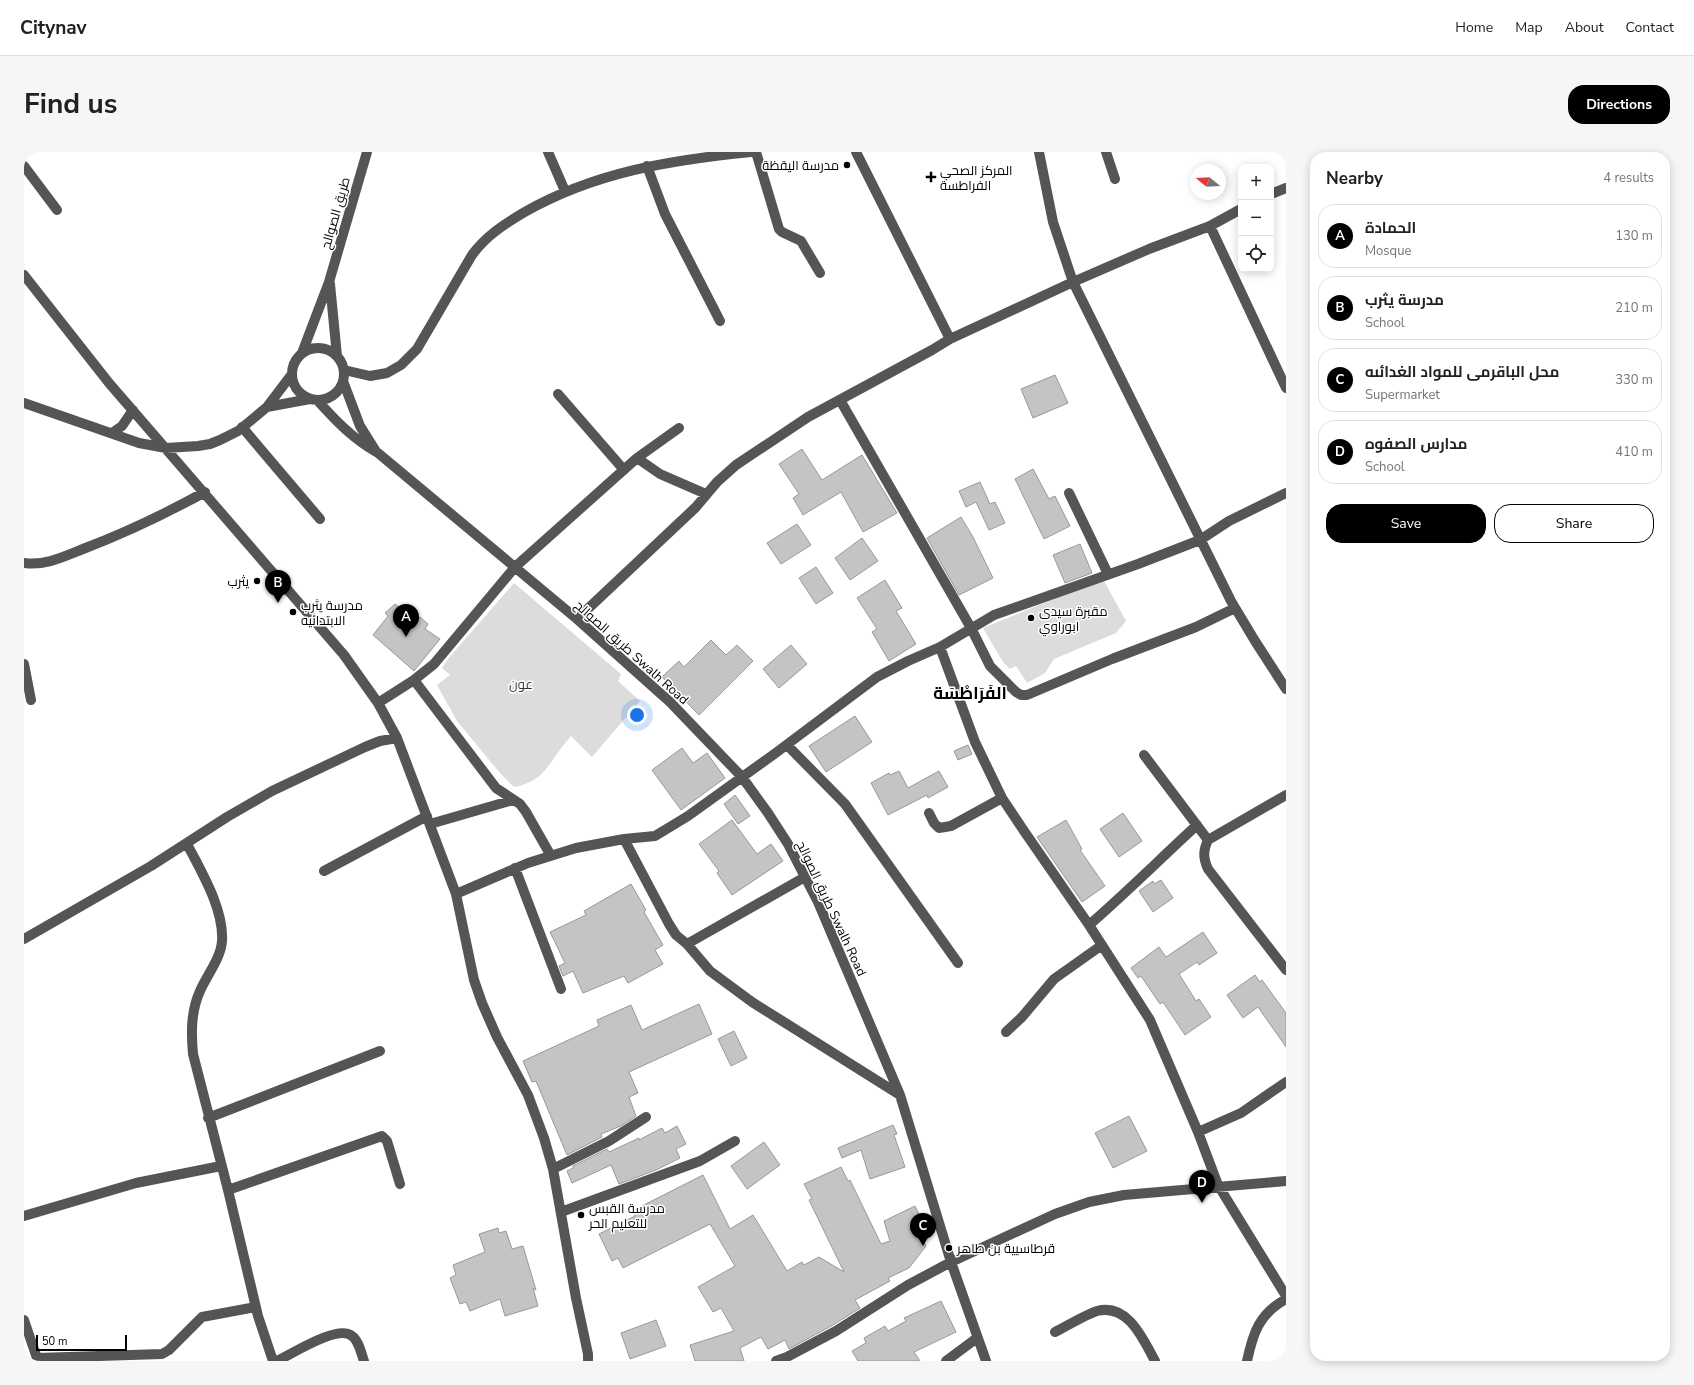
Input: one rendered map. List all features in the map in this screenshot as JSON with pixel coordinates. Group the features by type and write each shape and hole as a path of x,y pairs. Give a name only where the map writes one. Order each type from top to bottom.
{"street":[{"name":"طريق الصوالح","path":"302,354 329,282 367,152"},
{"path":"548,152 565,191"},
{"path":"344,370 370,376 387,373 401,365 417,349 480,243 497,228 565,191 647,166 751,152"},
{"path":"756,152 779,229 801,241 820,273"},
{"path":"856,152 950,339"},
{"path":"1039,152 1053,222 1073,282 1235,608 1286,689"},
{"path":"1106,152 1115,179"},
{"path":"24,166 57,210"},
{"path":"647,166 665,214 720,321"},
{"path":"1274,193 1286,188"},
{"path":"577,619 678,524 717,482 749,456 808,417 950,339 1073,282 1149,249 1210,226 1238,211"},
{"path":"1210,226 1286,388"},
{"path":"24,275 109,383 205,492 344,655 378,702 397,738 456,894 474,980 478,991 497,1036 528,1095 544,1138 553,1169 576,1298 588,1354 588,1361"},
{"path":"267,407 313,399 326,399 340,389 343,381 344,370 338,356 329,282"},
{"path":"24,403 139,443 166,448 210,444 242,427 267,407 292,374 294,366 302,354 309,350 324,349 338,356"},
{"path":"292,374 297,389 303,395 313,399 345,431 360,443 378,454"},
{"path":"343,381 360,426 378,454"},
{"path":"558,394 624,470"},
{"path":"840,400 971,628 990,666 1016,692 1027,695 1112,659 1196,627 1235,608"},
{"path":"112,433 122,426 133,410"},
{"path":"242,427 320,519"},
{"path":"378,702 414,680 434,664 515,567 637,458 679,428"},
{"name":"طريق الصوالح Swalh Road","path":"378,454 577,619 670,702 742,777 788,844 818,902 900,1096 950,1262 986,1361"},
{"path":"637,458 660,474 706,494"},
{"path":"24,563 46,563 101,542 153,520 205,492"},
{"path":"456,894 515,868 576,848 624,839 655,836 688,816 787,745 877,677 908,660 940,648 994,615 1200,540 1229,522 1286,492"},
{"path":"1069,493 1108,574"},
{"path":"940,648 975,742 1002,798 1089,925 1150,1020 1198,1132 1218,1185 1286,1296"},
{"path":"24,664 31,700"},
{"path":"414,680 496,788 520,804 551,856"},
{"path":"24,938 103,894 187,844 227,817 292,781 380,740 397,738"},
{"path":"787,745 845,804 958,963"},
{"path":"1144,755 1208,840"},
{"path":"1286,794 1208,840 1204,848 1204,858 1208,869 1286,970"},
{"path":"929,813 934,823 939,828 951,826 1002,798"},
{"path":"324,871 429,820 514,800"},
{"path":"1089,925 1123,896 1145,872 1197,826"},
{"path":"624,839 672,930 687,944 710,971 752,1002 900,1096"},
{"path":"187,844 218,909 222,926 222,942 217,957 200,992 193,1013 191,1032 193,1054 256,1307 273,1361"},
{"path":"515,868 561,989"},
{"path":"687,944 805,877"},
{"path":"1006,1032 1022,1017 1054,979 1102,945"},
{"path":"208,1118 380,1051"},
{"path":"1198,1132 1241,1113 1286,1082"},
{"path":"553,1169 609,1141 646,1117"},
{"path":"228,1190 382,1136 387,1141 400,1184"},
{"path":"560,1212 700,1161 735,1141"},
{"path":"24,1216 136,1184 221,1166"},
{"path":"776,1361 787,1357 836,1331 908,1285 950,1262 1055,1214 1089,1202 1124,1195 1218,1185 1248,1185 1286,1181"},
{"path":"1247,1361 1256,1329 1265,1314 1286,1299"},
{"path":"24,1320 37,1360 162,1354 169,1350 202,1317 256,1307"},
{"path":"1055,1332 1097,1311 1112,1311 1124,1316 1139,1330 1155,1361"},
{"path":"277,1361 329,1335 343,1332 352,1335 364,1361"},
{"path":"946,1361 978,1338"}],"green space":[{"path":"1103,579 1126,621 1116,633 1054,659 1045,673 1027,683 1016,666 1010,669 1003,662 983,628"},
{"name":"عون","path":"514,583 621,674 618,681 640,701 592,757 571,736 541,774 534,780 514,787 500,773 457,721 437,685 450,675 442,668 447,660"}],"building":[{"path":"1055,375 1068,403 1033,418 1021,389"},
{"path":"802,449 822,480 862,455 897,513 863,532 841,492 803,515 793,498 799,494 779,464"},
{"path":"1033,469 1049,499 1055,496 1070,526 1044,539 1015,479"},
{"path":"980,482 990,504 995,502 1005,523 989,530 976,502 966,507 959,491"},
{"path":"961,517 973,537 993,578 959,595 927,538"},
{"path":"797,524 811,545 781,564 767,543"},
{"path":"862,538 878,561 850,580 835,558"},
{"path":"1080,544 1092,573 1065,583 1053,555"},
{"path":"816,567 833,593 816,604 799,578"},
{"path":"885,580 902,608 896,611 916,644 889,661 872,632 877,629 857,598"},
{"path":"395,604 416,620 420,617 428,624 425,629 440,639 414,671 373,635 388,616 385,613"},
{"path":"711,640 726,655 737,645 753,661 699,715 662,677 679,661 684,667"},
{"path":"791,645 807,664 779,688 763,669"},
{"path":"855,716 872,742 826,772 809,746"},
{"path":"968,745 972,754 958,760 954,751"},
{"path":"682,748 693,763 707,753 725,778 681,810 652,770"},
{"path":"899,771 908,788 939,771 948,787 928,798 927,795 888,815 871,783 889,773 890,775"},
{"path":"735,795 750,816 738,824 724,804"},
{"path":"1123,813 1142,841 1119,857 1100,829"},
{"path":"732,820 757,854 771,844 783,861 732,895 717,873 719,871 699,844"},
{"path":"1066,820 1082,849 1080,850 1105,886 1082,902 1037,837"},
{"path":"1161,880 1173,898 1153,912 1139,891 1153,881 1154,884"},
{"path":"631,884 646,910 644,912 663,945 655,950 663,964 628,983 624,976 583,993 573,971 563,976 559,966 565,963 550,932 586,915 584,911"},
{"path":"1203,932 1217,953 1199,965 1197,962 1179,974 1196,1001 1199,999 1211,1017 1185,1035 1163,1002 1160,1004 1141,976 1138,978 1131,968 1159,947 1166,957"},
{"path":"1255,975 1260,982 1262,980 1286,1013 1286,1047 1258,1007 1243,1018 1227,995"},
{"path":"699,1004 712,1034 629,1072 638,1093 629,1097 636,1116 621,1126 601,1134 602,1137 567,1155 536,1081 532,1082 523,1061 599,1026 597,1020 631,1005 642,1030"},
{"path":"734,1031 747,1058 731,1066 718,1039"},
{"path":"1129,1116 1147,1151 1113,1168 1095,1133"},
{"path":"893,1125 897,1134 894,1135 905,1167 870,1179 861,1150 842,1158 838,1148"},
{"path":"677,1126 686,1144 676,1149 680,1158 656,1170 619,1184 611,1165 572,1183 567,1171 573,1168 573,1166 607,1149 609,1152 639,1138 639,1140 662,1128 665,1133"},
{"path":"764,1142 780,1165 747,1189 731,1166"},
{"path":"841,1167 848,1181 850,1180 881,1244 890,1241 884,1221 915,1206 924,1225 917,1229 926,1246 909,1268 888,1278 890,1281 855,1300 860,1308 833,1325 789,1349 785,1340 768,1349 761,1337 740,1348 744,1361 695,1361 690,1345 734,1331 721,1308 713,1312 698,1287 735,1266 710,1224 623,1268 618,1258 612,1261 599,1234 635,1216 632,1211 703,1175 730,1229 753,1215 787,1271 802,1262 804,1265 819,1257 844,1272 809,1200 812,1199 804,1184"},
{"path":"498,1228 499,1233 506,1231 512,1249 523,1246 536,1290 533,1288 538,1306 505,1316 500,1299 470,1311 466,1302 460,1304 450,1278 456,1275 453,1265 485,1252 479,1234"},
{"path":"941,1301 956,1332 914,1352 920,1361 858,1361 852,1351 866,1343 864,1338 885,1326 888,1331 906,1321 904,1318"},
{"path":"656,1320 666,1346 630,1359 621,1333"}],"place":[{"name":"مدرسة اليقظة","path":"847,165"},
{"name":"المركز الصحي الفراطسة","path":"931,177"},
{"name":"يثرب","path":"257,581"},
{"name":"مدرسة يثرب","path":"278,603"},
{"name":"مدرسة يثرب الابتدائيه","path":"293,612"},
{"name":"مقبرة سيدى ابوراوي","path":"1031,618"},
{"name":"الحمادة","path":"406,637"},
{"name":"مدارس الصفوه","path":"1202,1203"},
{"name":"مدرسة القبس للتعليم الحر","path":"581,1215"},
{"name":"محل الباقرمى للمواد الغدائىه","path":"923,1246"},
{"name":"قرطاسيية بن طاهر","path":"949,1248"}],"district":[{"name":"الفَرَاطْسَة","path":"970,693"}]}
